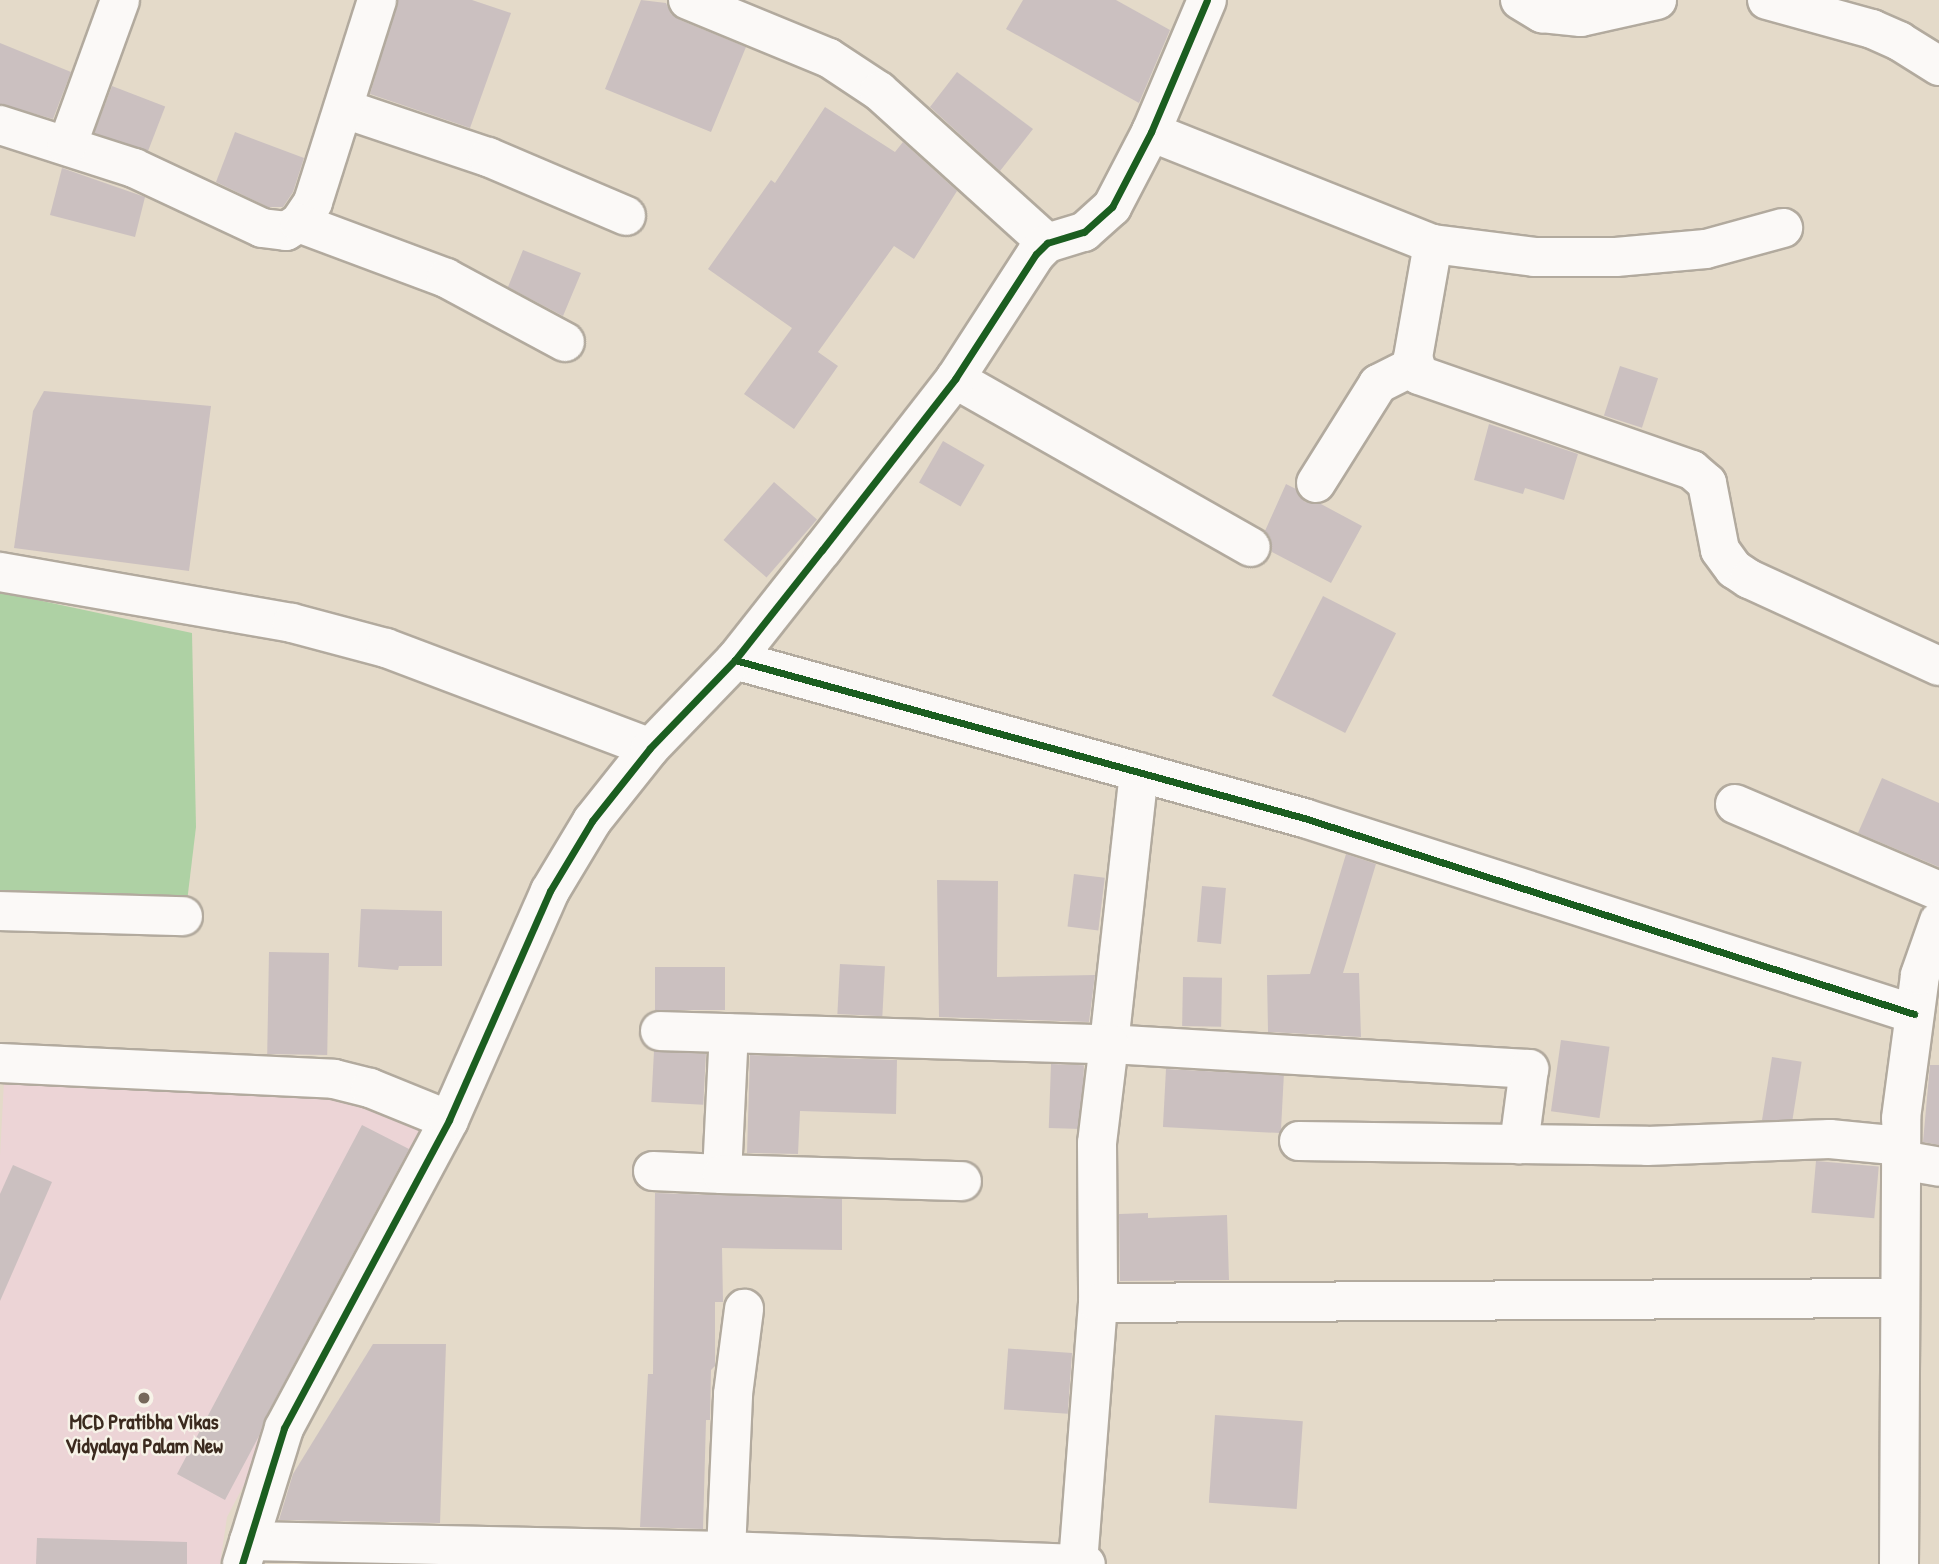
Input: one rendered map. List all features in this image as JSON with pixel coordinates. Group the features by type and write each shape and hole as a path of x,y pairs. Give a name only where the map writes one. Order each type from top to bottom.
{"street":[{"path":"67,145 120,0"},
{"path":"0,125 134,169 262,228 286,231 299,223 313,202 345,109 377,0"},
{"path":"688,0 829,58 879,91 1047,243"},
{"path":"1086,1564 776,1558 726,1551 246,1553 285,1428 449,1120 550,891 592,821 650,748 735,660 955,379 1025,270 1047,243 1084,232 1112,207 1151,132 1207,0"},
{"path":"1520,0 1542,13 1581,16 1657,0"},
{"path":"1767,0 1872,29 1899,41 1939,66"},
{"path":"345,109 488,157 626,216"},
{"path":"1151,132 1433,244 1534,257 1616,257 1706,249 1783,228"},
{"path":"299,223 446,278 565,342"},
{"path":"1414,366 1433,244"},
{"path":"1315,483 1378,384 1414,366"},
{"path":"1414,366 1429,380 1692,470 1707,483 1720,550 1734,569 1749,579 1939,666"},
{"path":"955,379 1251,547"},
{"path":"0,572 292,623 386,648 650,748"},
{"path":"735,660 1330,826 1914,1014"},
{"path":"1078,1564 1098,1303 1097,1143 1139,772"},
{"path":"1735,804 1939,891"},
{"path":"0,911 183,916"},
{"path":"1899,1564 1901,1118 1924,958 1939,921"},
{"path":"660,1031 1109,1044 1529,1069 1519,1144"},
{"path":"722,1174 729,1033"},
{"path":"0,1063 334,1079 370,1087 449,1120"},
{"path":"1299,1141 1647,1146 1830,1139 1901,1153 1939,1167"},
{"path":"653,1171 962,1181"},
{"path":"1098,1303 1900,1298"},
{"path":"726,1551 733,1394 744,1310"}],"shaded area":[{"name":"MCD Pratibha Vikas Vidyalaya Palam New","path":"4,1081 346,1097 433,1126 227,1517 220,1564 0,1564 0,1156"}],"green space":[{"path":"0,592 192,633 196,827 186,910 0,926"}],"building":[{"path":"398,0 472,0 511,13 470,128 370,94"},
{"path":"641,0 666,3 671,14 680,20 746,47 711,132 605,89"},
{"path":"1023,0 1116,0 1170,30 1139,103 1006,29"},
{"path":"0,43 71,72 53,119 0,104"},
{"path":"957,72 1033,129 1000,171 930,107"},
{"path":"112,86 165,106 147,153 94,133"},
{"path":"825,107 895,152 903,142 957,191 914,259 894,246 818,352 838,366 794,429 744,394 792,328 708,269 771,180 775,183"},
{"path":"235,132 304,158 293,192 283,207 268,207 216,182"},
{"path":"62,168 145,197 135,237 50,215"},
{"path":"523,250 581,273 563,316 508,287"},
{"path":"1620,366 1658,378 1642,428 1604,415"},
{"path":"44,391 211,406 189,571 14,548 33,411"},
{"path":"1489,424 1578,454 1564,500 1525,488 1523,494 1474,480"},
{"path":"943,441 985,465 961,507 919,483"},
{"path":"774,482 817,519 767,578 723,540"},
{"path":"1286,484 1296,489 1305,502 1321,504 1362,526 1331,583 1272,552 1270,537 1265,531"},
{"path":"1323,596 1396,633 1345,733 1272,696"},
{"path":"1882,778 1939,803 1939,867 1858,833"},
{"path":"1346,854 1376,864 1343,973 1359,973 1361,1037 1268,1032 1267,975 1310,974"},
{"path":"1074,874 1105,878 1098,930 1068,927"},
{"path":"937,880 998,881 997,977 1095,975 1089,1022 939,1017"},
{"path":"1202,886 1226,888 1221,944 1197,942"},
{"path":"361,909 442,911 442,966 399,966 398,970 358,967"},
{"path":"269,952 329,953 327,1055 267,1054"},
{"path":"840,964 885,966 882,1016 837,1014"},
{"path":"655,967 725,967 725,1010 655,1010"},
{"path":"1183,977 1222,978 1221,1027 1182,1026"},
{"path":"1561,1040 1610,1047 1600,1118 1551,1111"},
{"path":"654,1051 706,1054 703,1105 651,1102"},
{"path":"750,1055 897,1060 896,1114 800,1111 798,1154 747,1153"},
{"path":"1772,1057 1802,1062 1792,1125 1762,1120"},
{"path":"1051,1064 1084,1065 1082,1129 1049,1128"},
{"path":"1930,1065 1939,1065 1939,1145 1923,1142"},
{"path":"1166,1069 1284,1075 1281,1133 1163,1127"},
{"path":"362,1125 409,1149 265,1418 259,1436 225,1500 177,1474"},
{"path":"1816,1161 1879,1166 1874,1218 1811,1213"},
{"path":"13,1165 52,1182 0,1301 0,1194"},
{"path":"655,1193 842,1199 842,1250 722,1248 723,1302 715,1302 715,1366 711,1370 710,1420 706,1420 703,1529 640,1527 648,1374 653,1374"},
{"path":"1148,1213 1148,1218 1227,1215 1229,1280 1120,1281 1119,1214"},
{"path":"373,1344 446,1344 440,1523 279,1520 293,1474"},
{"path":"1008,1349 1072,1353 1068,1414 1004,1409"},
{"path":"1215,1415 1303,1421 1297,1509 1209,1503"},
{"path":"37,1538 187,1542 187,1564 36,1564"}],"cycle path":[{"path":"242,1564 284,1428 449,1120 550,891 592,821 650,748 735,660 822,550 955,379 1036,254 1047,243 1084,232 1112,207 1151,132 1207,0"},
{"path":"735,660 1304,818 1914,1014"}],"place":[{"name":"MCD Pratibha Vikas Vidyalaya Palam New","path":"144,1398"}]}
